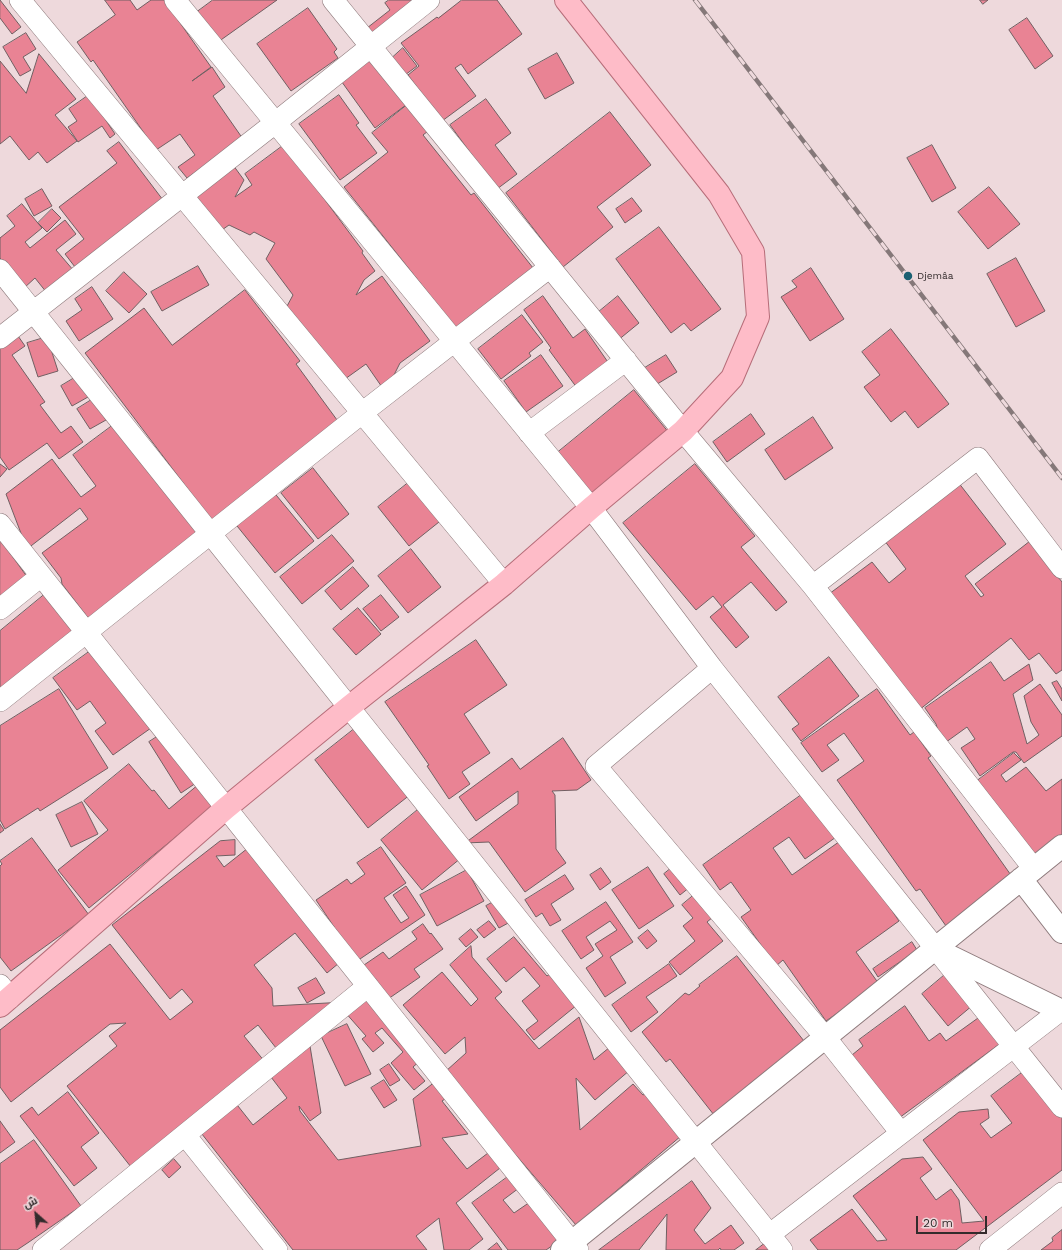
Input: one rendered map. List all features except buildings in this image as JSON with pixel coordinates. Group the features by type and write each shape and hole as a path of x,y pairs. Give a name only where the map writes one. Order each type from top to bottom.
{"main road":[{"path":"3,996 226,808 349,707 504,584 591,508 683,431 732,378 758,317 753,252 720,194 566,0"}],"street":[{"path":"20,0 504,584"},
{"path":"175,0 591,508 712,668 1062,1107"},
{"path":"333,0 683,431 812,586 1028,874 1062,932"},
{"path":"0,338 275,123 429,0"},
{"path":"0,701 362,413 550,267"},
{"path":"0,270 776,1242 901,1133 1062,1011 936,949"},
{"path":"529,433 626,360"},
{"path":"812,586 978,458 1062,568"},
{"path":"0,524 368,986 571,1247 696,1142 1062,846"},
{"path":"0,609 41,576"},
{"path":"712,668 596,766 825,1038 901,1133"},
{"path":"43,1250 368,986"},
{"path":"185,1135 277,1250"},
{"path":"990,1250 1062,1193"}],"railway":[{"path":"695,0 1062,478"}],"place":[{"name":"Djemâa","path":"908,276"}]}
